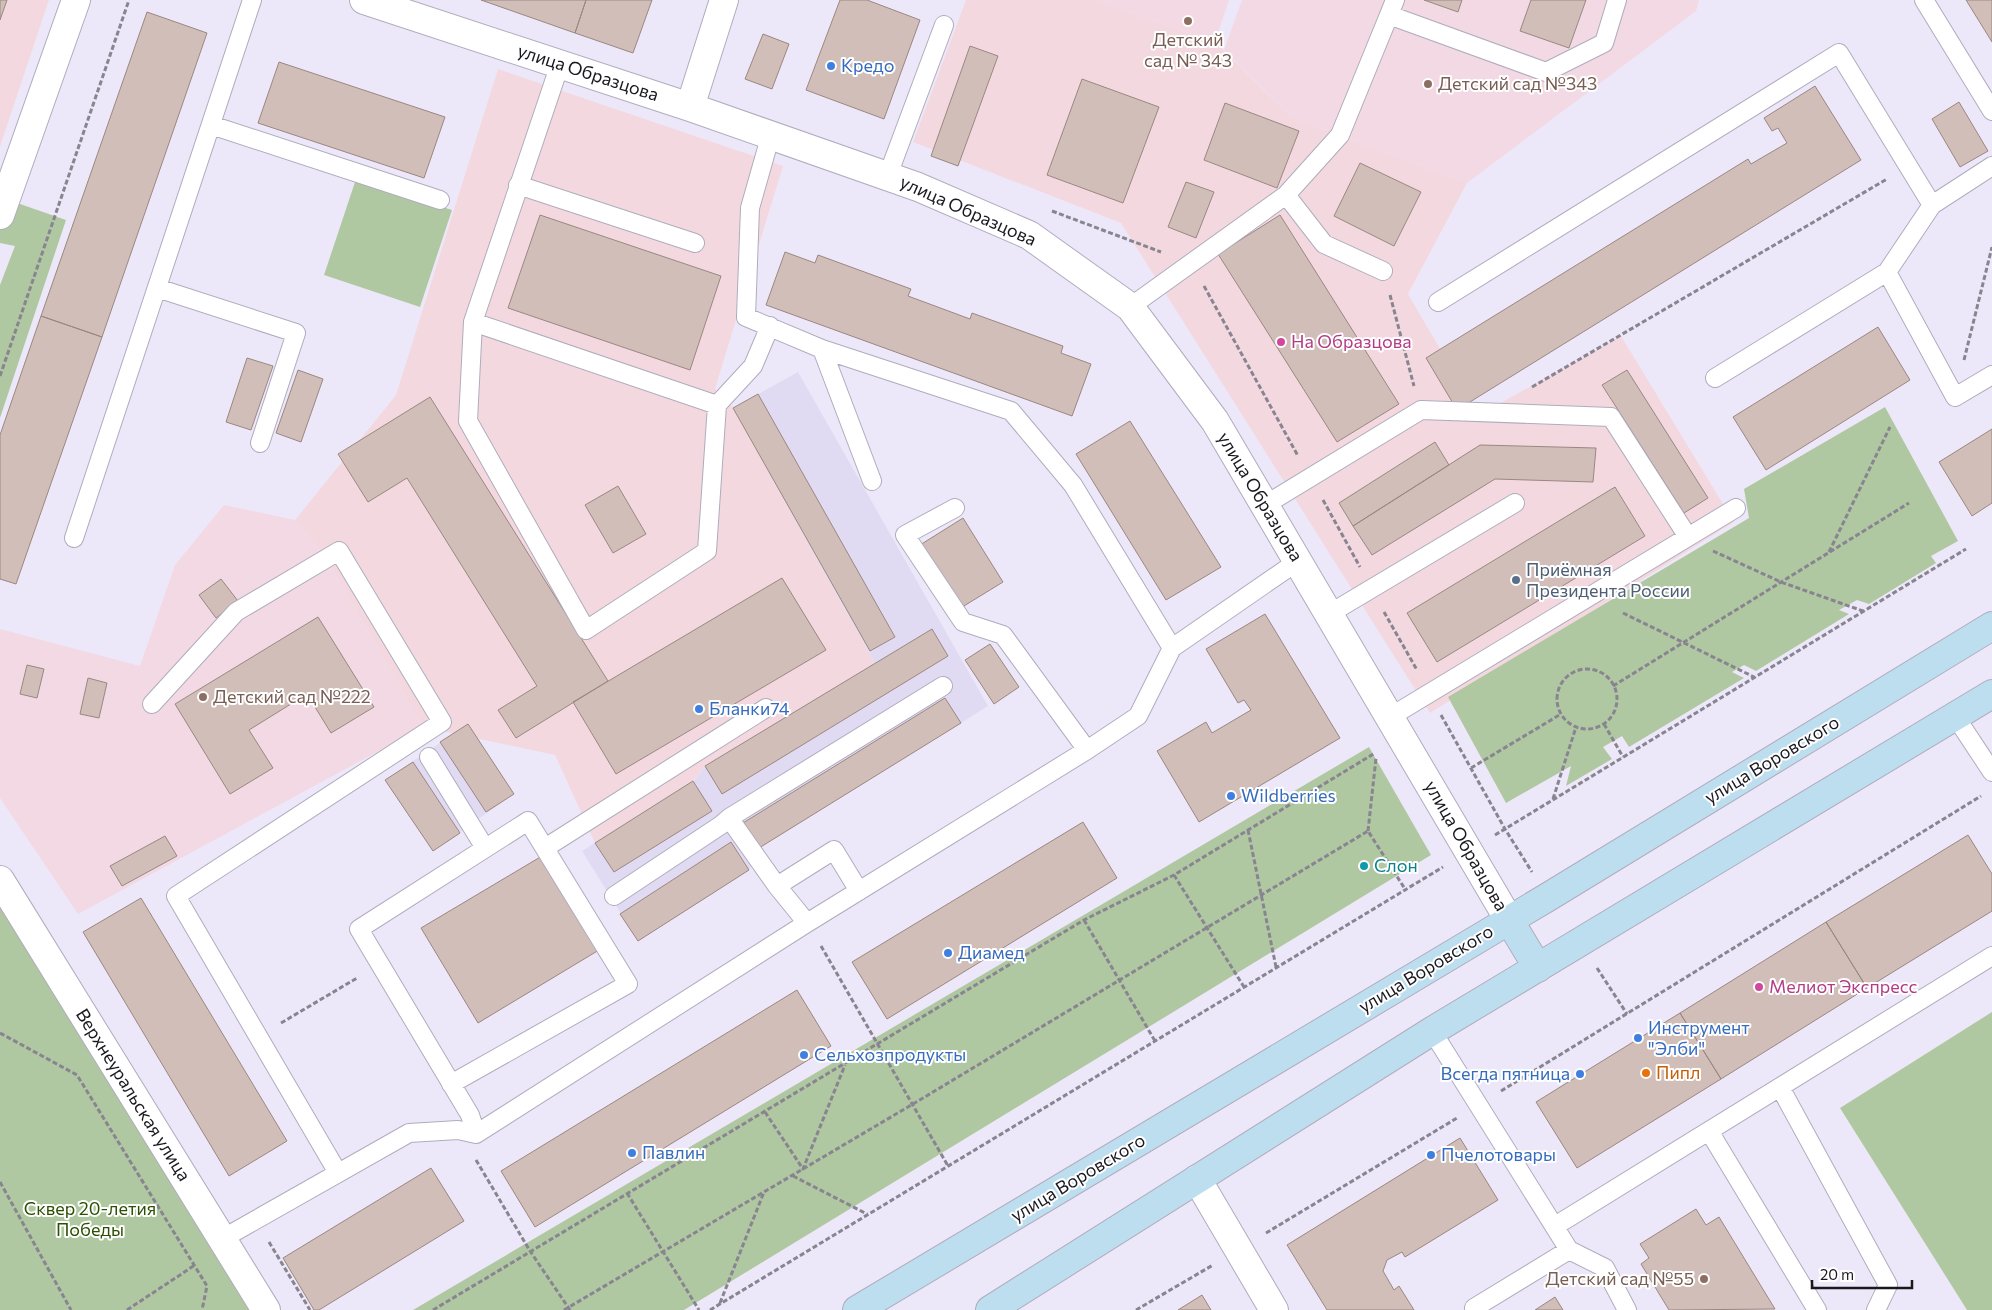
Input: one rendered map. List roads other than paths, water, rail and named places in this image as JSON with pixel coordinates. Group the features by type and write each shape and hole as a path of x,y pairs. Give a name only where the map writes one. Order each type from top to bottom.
{"main road":[{"name":"улица Воровского","path":"857,1310 1509,920 1992,626"},
{"path":"990,1310 1432,1031 1992,694"},
{"path":"1509,920 1538,968"}],"street":[{"path":"0,215 8,166 76,0"},
{"name":"улица Образцова","path":"364,0 771,134 888,175 1029,235 1130,307 1215,421 1509,920"},
{"path":"690,107 724,0"},
{"name":"Верхнеуральская улица","path":"0,880 266,1310"},
{"path":"1197,1179 1274,1310"}],"lane":[{"path":"74,538 252,0"},
{"path":"1130,307 1286,195 1340,135 1392,8 1546,72 1604,43 1617,0"},
{"path":"1924,0 1992,111"},
{"path":"888,175 944,25"},
{"path":"1438,302 1839,53 1932,205"},
{"path":"560,64 473,322 468,421 586,630 707,551 717,405 753,366 770,326"},
{"path":"211,124 440,200"},
{"path":"771,134 750,208 746,318 770,326 822,349 1011,411 1073,485 1172,648"},
{"path":"1715,378 1887,272 1932,205 1992,166"},
{"path":"518,185 696,243"},
{"path":"1286,195 1324,244 1383,271"},
{"path":"1887,272 1955,396 1992,375"},
{"path":"157,288 296,333 260,443"},
{"path":"473,322 717,405"},
{"path":"822,349 872,481"},
{"path":"1265,505 1421,410 1610,417 1688,537"},
{"path":"1329,614 1515,502"},
{"path":"955,508 905,536 963,622 1003,635 1087,750"},
{"path":"1390,717 1736,508"},
{"path":"152,704 236,612 339,551 442,722 176,896 338,1173"},
{"path":"222,1239 409,1133 458,1130 476,1134 807,923 1087,750 1138,716 1172,648 1298,562"},
{"path":"614,896 721,826 729,818 943,686"},
{"path":"545,848 766,708"},
{"path":"1956,716 1992,772"},
{"path":"429,757 485,848"},
{"path":"729,818 777,886 807,923"},
{"path":"451,1084 628,984 528,821 359,928 451,1084 470,1115 476,1134"},
{"path":"777,886 834,850 859,891"},
{"path":"1555,1226 1992,956"},
{"path":"1432,1031 1569,1250 1605,1268 1628,1310"},
{"path":"1780,1087 1888,1285 1876,1310"},
{"path":"1708,1131 1817,1310"},
{"path":"1476,1310 1474,1308 1569,1250"}],"place":[{"name":"Детский сад № 343","path":"1188,21"},
{"name":"Кредо","path":"831,66"},
{"name":"Детский сад №343","path":"1428,84"},
{"name":"На Образцова","path":"1281,342"},
{"name":"Приёмная Президента России","path":"1516,580"},
{"name":"Детский сад №222","path":"203,697"},
{"name":"Бланки74","path":"699,709"},
{"name":"Wildberries","path":"1231,796"},
{"name":"Слон","path":"1364,866"},
{"name":"Диамед","path":"948,953"},
{"name":"Мелиот Экспресс","path":"1759,987"},
{"name":"Инструмент \"Элби\"","path":"1638,1038"},
{"name":"Сельхозпродукты","path":"804,1055"},
{"name":"Пипл","path":"1646,1073"},
{"name":"Всегда пятница","path":"1580,1074"},
{"name":"Павлин","path":"632,1153"},
{"name":"Пчелотовары","path":"1431,1155"},
{"name":"Детский сад №55","path":"1704,1279"}],"park label":[{"name":"Сквер 20-летия Победы","path":"90,1219"}]}
